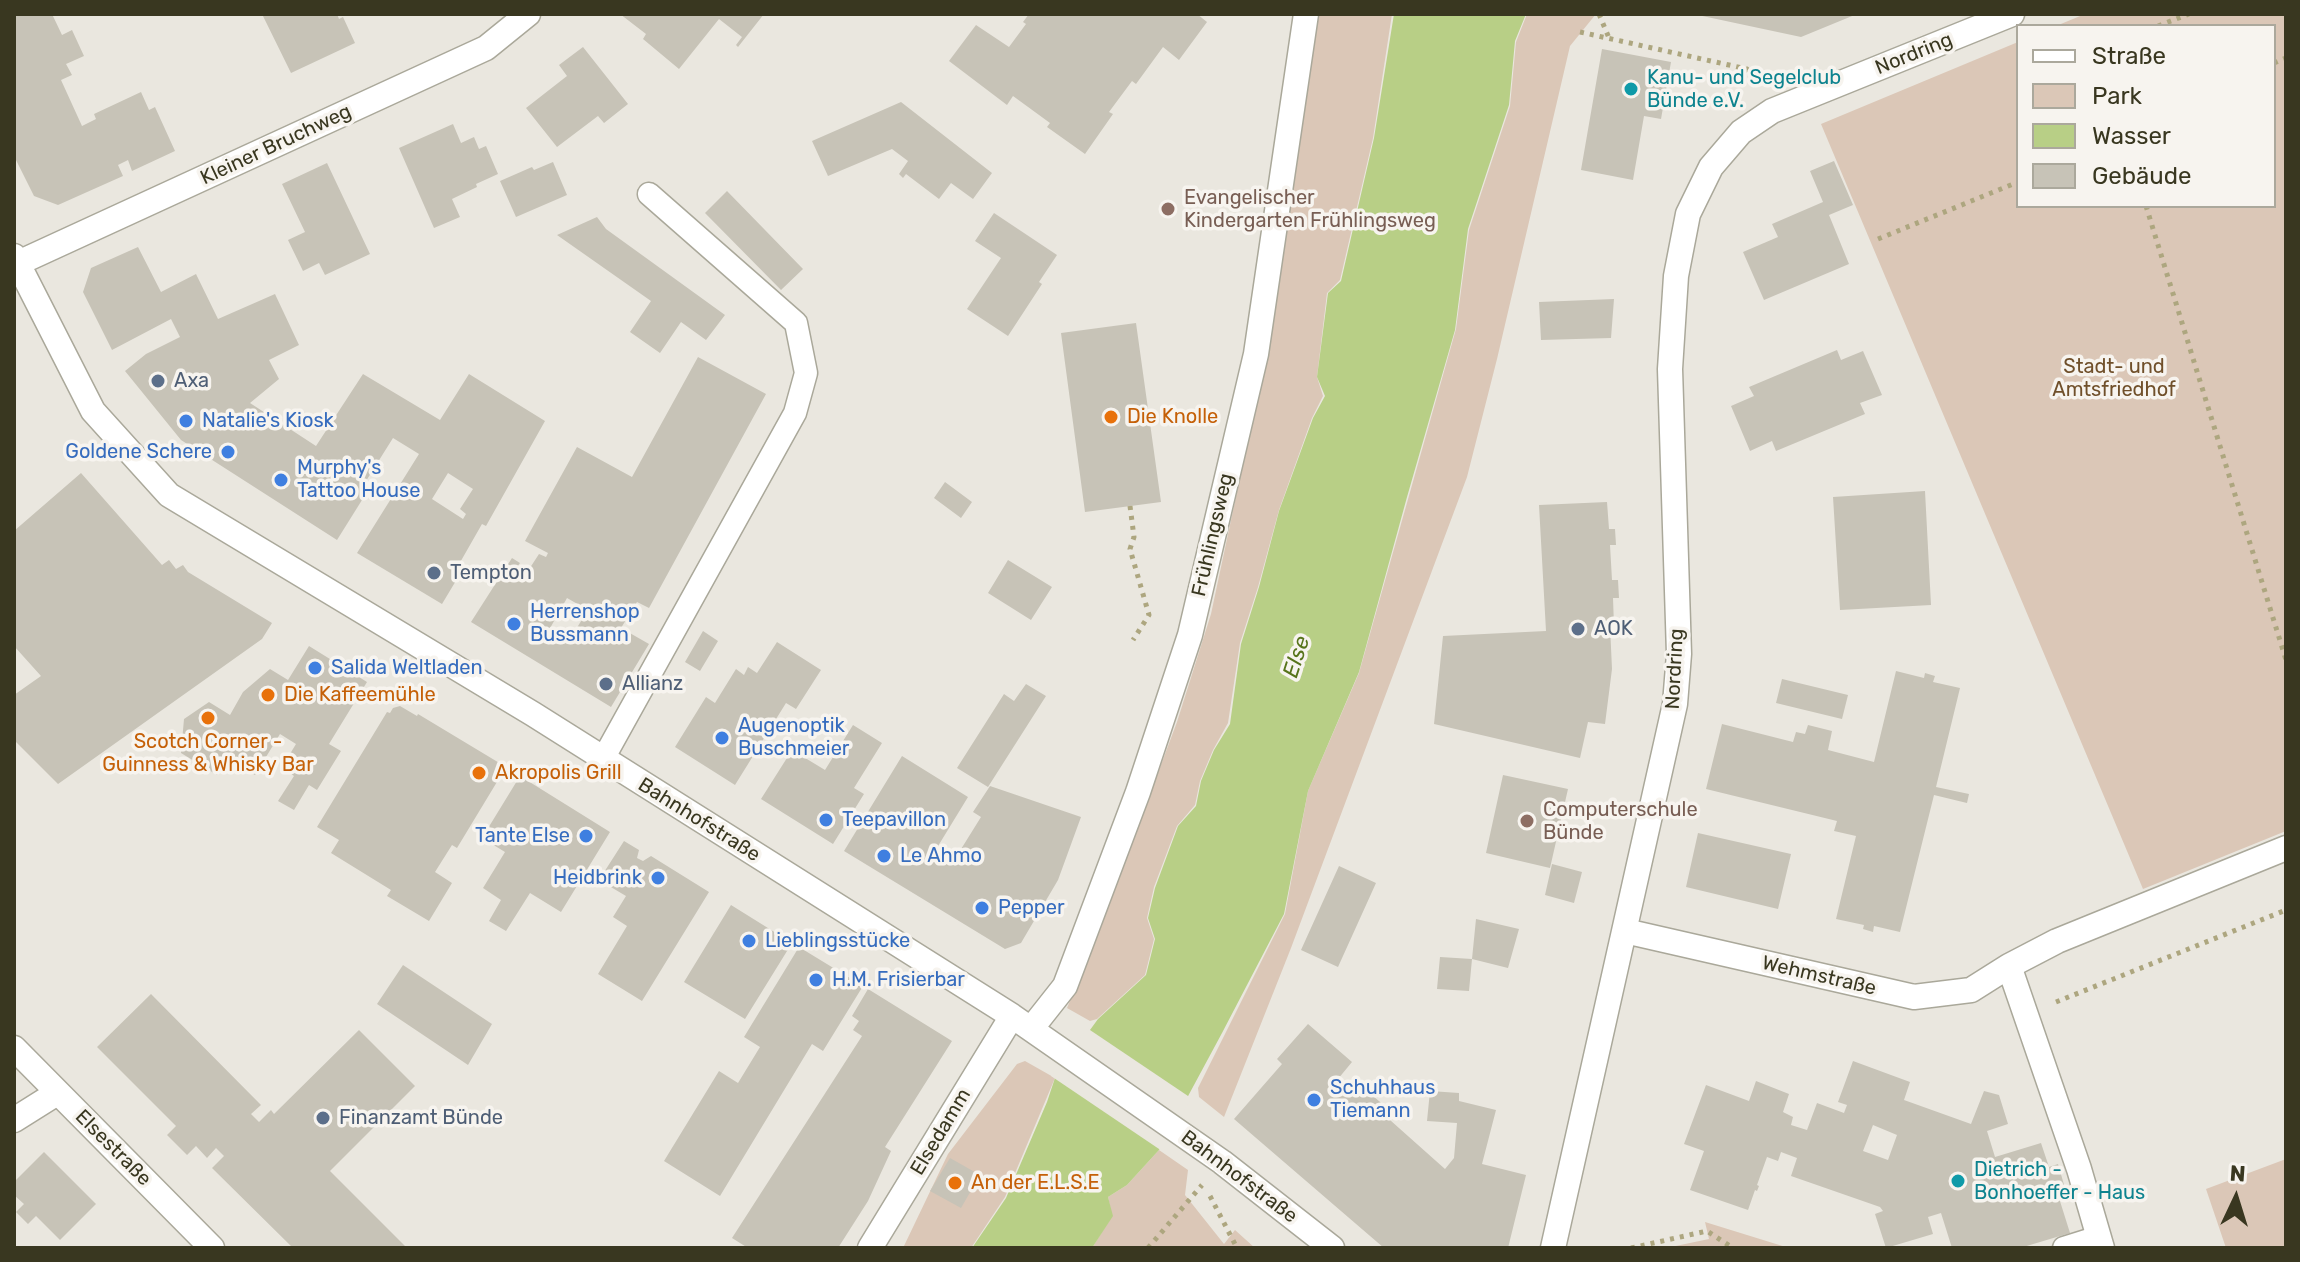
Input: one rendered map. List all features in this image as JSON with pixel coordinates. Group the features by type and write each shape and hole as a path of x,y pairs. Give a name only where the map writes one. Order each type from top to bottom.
{"street":[{"name":"Kleiner Bruchweg","path":"15,261 486,48 528,14"},
{"name":"Frühlingsweg","path":"1021,1023 1065,986 1138,792 1190,635 1256,354 1306,14"},
{"name":"Nordring","path":"1553,1248 1667,743 1676,691 1679,654 1670,369 1676,276 1688,214 1711,167 1741,132 1772,111 2012,14"},
{"name":"Bahnhofstraße","path":"15,261 93,411 169,495 533,714 1021,1023 1222,1162 1332,1248"},
{"name":"Wehmstraße","path":"1625,931 1914,997 1971,990 2057,941 2286,848"},
{"path":"2009,966 2079,1169 2101,1243"},
{"name":"Elsedamm","path":"870,1248 1021,1023"},
{"name":"Elsestraße","path":"14,1048 212,1248"},
{"path":"14,1120 57,1093"}],"lane":[{"path":"603,759 795,413 806,373 796,323 649,194"},
{"path":"2064,1248 2101,1243"}],"path":[{"path":"1599,14 1609,38"},
{"path":"2163,24 2189,14"},
{"path":"1580,32 1747,69 1772,111"},
{"path":"1878,239 2016,183"},
{"path":"2147,208 2286,660"},
{"path":"1130,506 1134,537 1130,549 1149,615 1133,640"},
{"path":"2025,1014 2286,910"},
{"path":"1204,1183 1237,1248"},
{"path":"1148,1248 1198,1190"},
{"path":"1631,1248 1707,1231 1733,1248"}],"green space":[{"path":"1319,14 1392,14 1373,138 1340,280 1327,293 1317,377 1323,396 1279,510 1240,643 1228,723 1200,781 1195,805 1177,826 1154,887 1147,918 1154,939 1145,975 1097,1019 1090,1021 1067,1008 1177,722 1211,614 1269,342"},
{"path":"1527,14 1596,14 1570,46 1467,477 1291,948 1224,1117 1199,1097 1198,1088 1285,914 1308,791 1359,673 1456,329 1469,230 1510,106 1516,42"},
{"name":"Stadt- und Amtsfriedhof","path":"2085,14 2286,14 2286,831 2143,889 1821,124 2016,43 2016,208 2276,208 2276,24 2061,24"},
{"path":"1025,1061 1055,1078 1005,1197 971,1248 903,1248 948,1154 1017,1064"},
{"path":"1159,1150 1188,1170 1185,1195 1224,1244 1235,1230 1255,1248 1092,1248 1112,1216 1108,1197 1127,1185"},
{"path":"2286,1159 2286,1248 2226,1248 2206,1189"},
{"path":"1705,1222 1789,1248 1666,1248 1709,1239"}],"water":[{"name":"Else","path":"1394,14 1526,14 1515,41 1509,105 1468,229 1455,330 1359,672 1308,791 1284,914 1159,1150 1127,1185 1108,1197 1113,1216 1092,1248 972,1248 1006,1198 1055,1078 1098,1019 1146,975 1155,939 1148,918 1155,888 1178,826 1196,806 1201,781 1214,750 1230,724 1241,644 1279,511 1313,418 1325,396 1317,377 1328,293 1341,281 1374,138"}],"pier":[{"path":"1087,1028 1191,1098 1162,1151 1051,1076"}],"building":[{"path":"14,14 52,14 62,35 72,30 84,56 66,64 72,75 61,80 82,126 96,119 94,114 141,92 149,110 155,107 175,151 132,171 128,160 118,165 123,176 58,205 34,196 14,156"},
{"path":"262,14 337,14 339,19 343,17 355,43 291,73"},
{"path":"620,14 764,14 738,47 736,45 742,37 719,19 679,69 643,39 646,34"},
{"path":"1029,14 1197,14 1207,22 1179,60 1163,47 1136,84 1132,81 1109,112 1113,114 1085,154 1047,127 1050,123 1013,96 1007,105 949,61 976,25 1009,47 1026,24 1023,22"},
{"path":"1693,14 1857,14 1801,37"},
{"path":"583,47 628,104 604,123 598,116 557,147 526,108 567,76 559,65"},
{"name":"Kanu- und Segelclub Bünde e.V.","path":"1602,49 1671,62 1661,119 1644,116 1633,180 1581,170"},
{"path":"901,102 992,173 973,199 951,183 939,199 906,174 903,178 899,174 908,161 892,149 828,176 812,141"},
{"path":"453,124 461,143 474,137 479,149 486,146 498,174 452,199 460,217 434,228 399,148"},
{"path":"1834,161 1853,205 1829,215 1849,264 1764,300 1743,252 1778,237 1772,224 1823,202 1810,171"},
{"path":"553,162 567,195 516,217 500,181"},
{"path":"327,163 370,254 325,275 319,263 303,271 288,240 305,232 282,184"},
{"path":"727,191 803,269 781,290 705,213"},
{"path":"994,213 1057,255 1008,336 967,309 1001,258 975,241"},
{"path":"597,217 606,229 725,315 706,340 681,322 660,353 630,332 651,301 557,235"},
{"path":"138,247 161,292 196,274 218,319 275,294 299,345 269,360 279,379 250,403 316,446 363,374 440,420 469,374 545,421 486,526 482,524 458,566 463,569 442,604 357,553 419,454 393,438 366,481 372,484 337,540 181,440 125,371 146,354 180,337 171,319 112,350 83,292 91,268","holes":["448,473 473,489 460,509 466,514 463,519 432,499"]},
{"path":"1614,299 1611,338 1541,340 1539,302"},
{"name":"Die Knolle","path":"1136,323 1161,502 1085,512 1061,333"},
{"path":"1837,350 1841,360 1863,351 1882,395 1860,403 1865,414 1776,451 1772,441 1750,451 1731,406 1754,396 1749,387"},
{"path":"698,357 766,394 649,608 637,602 621,628 649,644 611,707 471,622 512,558 520,563 514,571 524,577 539,554 546,557 548,553 525,541 577,447 632,477","holes":["567,598 588,610 568,642 549,630"]},
{"path":"81,473 162,565 169,560 176,569 183,565 188,572 272,623 262,639 58,784 16,742 14,744 14,695 41,676 14,646 14,531"},
{"path":"945,482 972,502 961,518 934,498"},
{"path":"1925,491 1931,605 1840,610 1833,497"},
{"name":"AOK","path":"1607,502 1609,529 1615,529 1616,545 1610,545 1612,580 1618,580 1619,598 1613,598 1614,626 1610,626 1612,669 1605,724 1588,722 1580,758 1434,724 1443,636 1546,631 1539,505"},
{"path":"1008,560 1052,587 1031,620 988,593"},
{"path":"703,631 718,641 700,671 685,662"},
{"path":"777,642 821,670 796,709 786,703 735,785 675,747 706,697 715,703 736,669 744,675 748,667 757,673"},
{"path":"309,646 367,682 329,744 341,751 317,790 309,785 294,810 278,801 294,776 282,767 296,744 280,734 255,775 227,758 217,775 181,753 184,719 209,702 230,715 243,692 270,669 288,680"},
{"path":"1896,671 1924,678 1925,673 1935,676 1933,682 1960,688 1936,787 1969,794 1967,803 1934,795 1900,932 1874,926 1873,932 1863,929 1864,925 1836,919 1856,836 1834,831 1837,821 1706,789 1722,724 1793,742 1796,732 1805,734 1808,725 1832,731 1828,750 1874,762"},
{"path":"1782,679 1848,695 1842,719 1776,703"},
{"path":"1026,684 1046,696 988,787 957,768 1004,694 1014,701"},
{"path":"400,706 506,767 457,848 452,845 435,872 452,883 429,921 387,896 391,890 331,853 339,840 317,827 387,712"},
{"path":"853,725 882,743 854,788 864,794 833,844 761,799 792,750 825,770"},
{"path":"902,756 968,797 935,851 953,862 981,817 973,812 990,786 1081,817 1058,880 1021,943 1005,949 844,851"},
{"name":"Computerschule Bünde","path":"1503,775 1568,789 1550,868 1486,853"},
{"path":"520,776 610,832 561,912 530,893 506,931 489,921 501,900 483,888 505,852 482,838"},
{"path":"1698,833 1791,854 1778,909 1686,887"},
{"path":"624,841 639,850 637,858 643,861 651,856 709,892 642,1001 598,974 627,926 613,917 626,896 599,880"},
{"path":"1552,864 1582,872 1574,903 1545,895"},
{"path":"1339,866 1376,883 1338,967 1301,950"},
{"path":"731,905 792,943 745,1019 684,982"},
{"path":"1476,919 1519,929 1508,968 1472,959"},
{"path":"799,947 863,986 823,1051 812,1044 720,1196 664,1161 719,1071 738,1083 760,1047 744,1037"},
{"path":"1440,957 1472,959 1469,991 1437,989"},
{"path":"403,965 492,1024 468,1065 377,1004"},
{"path":"868,989 952,1041 885,1147 891,1151 868,1201 838,1248 748,1248 732,1238 862,1036 853,1030 859,1021 852,1016"},
{"name":"Finanzamt Bünde","path":"151,994 261,1105 251,1114 259,1122 271,1110 274,1114 359,1030 415,1086 330,1171 407,1248 293,1248 212,1168 224,1156 216,1148 207,1158 196,1146 187,1155 167,1135 176,1126 97,1047"},
{"path":"1308,1024 1352,1062 1333,1085 1342,1092 1353,1079 1386,1107 1381,1112 1445,1169 1454,1158 1457,1123 1427,1121 1430,1091 1459,1093 1459,1101 1496,1110 1482,1164 1526,1175 1508,1248 1384,1248 1234,1119 1282,1064 1277,1059"},
{"path":"1853,1061 1910,1082 1904,1100 1971,1124 1984,1091 1999,1095 2008,1124 1987,1131 1995,1157 2041,1143 2049,1167 2058,1164 2067,1195 2059,1198 2070,1233 2020,1248 1952,1248 1941,1213 1928,1217 1933,1234 1886,1248 1875,1214 1883,1211 1880,1207 1791,1176 1797,1158 1781,1152 1778,1161 1767,1157 1748,1210 1690,1190 1704,1151 1684,1144 1706,1085 1749,1101 1756,1081 1789,1094 1783,1112 1793,1117 1791,1125 1807,1130 1817,1103 1844,1113 1847,1105 1838,1102","holes":["1873,1125 1897,1135 1888,1160 1863,1151"]},
{"path":"44,1152 96,1204 60,1240 36,1216 28,1224 16,1212 24,1204 14,1195 14,1182"},
{"name":"An der E.L.S.E","path":"950,1158 980,1175 961,1208 930,1191"}],"place":[{"name":"Kanu- und Segelclub Bünde e.V.","path":"1631,89"},
{"name":"Evangelischer Kindergarten Frühlingsweg","path":"1168,209"},
{"name":"Axa","path":"158,381"},
{"name":"Die Knolle","path":"1111,417"},
{"name":"Natalie's Kiosk","path":"186,421"},
{"name":"Goldene Schere","path":"228,452"},
{"name":"Murphy's Tattoo House","path":"281,480"},
{"name":"Tempton","path":"434,573"},
{"name":"Herrenshop Bussmann","path":"514,624"},
{"name":"AOK","path":"1578,629"},
{"name":"Salida Weltladen","path":"315,668"},
{"name":"Allianz","path":"606,684"},
{"name":"Die Kaffeemühle","path":"268,695"},
{"name":"Scotch Corner - Guinness & Whisky Bar","path":"208,718"},
{"name":"Augenoptik Buschmeier","path":"722,738"},
{"name":"Akropolis Grill","path":"479,773"},
{"name":"Teepavillon","path":"826,820"},
{"name":"Computerschule Bünde","path":"1527,821"},
{"name":"Tante Else","path":"586,836"},
{"name":"Le Ahmo","path":"884,856"},
{"name":"Heidbrink","path":"658,878"},
{"name":"Pepper","path":"982,908"},
{"name":"Lieblingsstücke","path":"749,941"},
{"name":"H.M. Frisierbar","path":"816,980"},
{"name":"Schuhhaus Tiemann","path":"1314,1100"},
{"name":"Finanzamt Bünde","path":"323,1118"},
{"name":"Dietrich - Bonhoeffer - Haus","path":"1958,1181"},
{"name":"An der E.L.S.E","path":"955,1183"}]}
